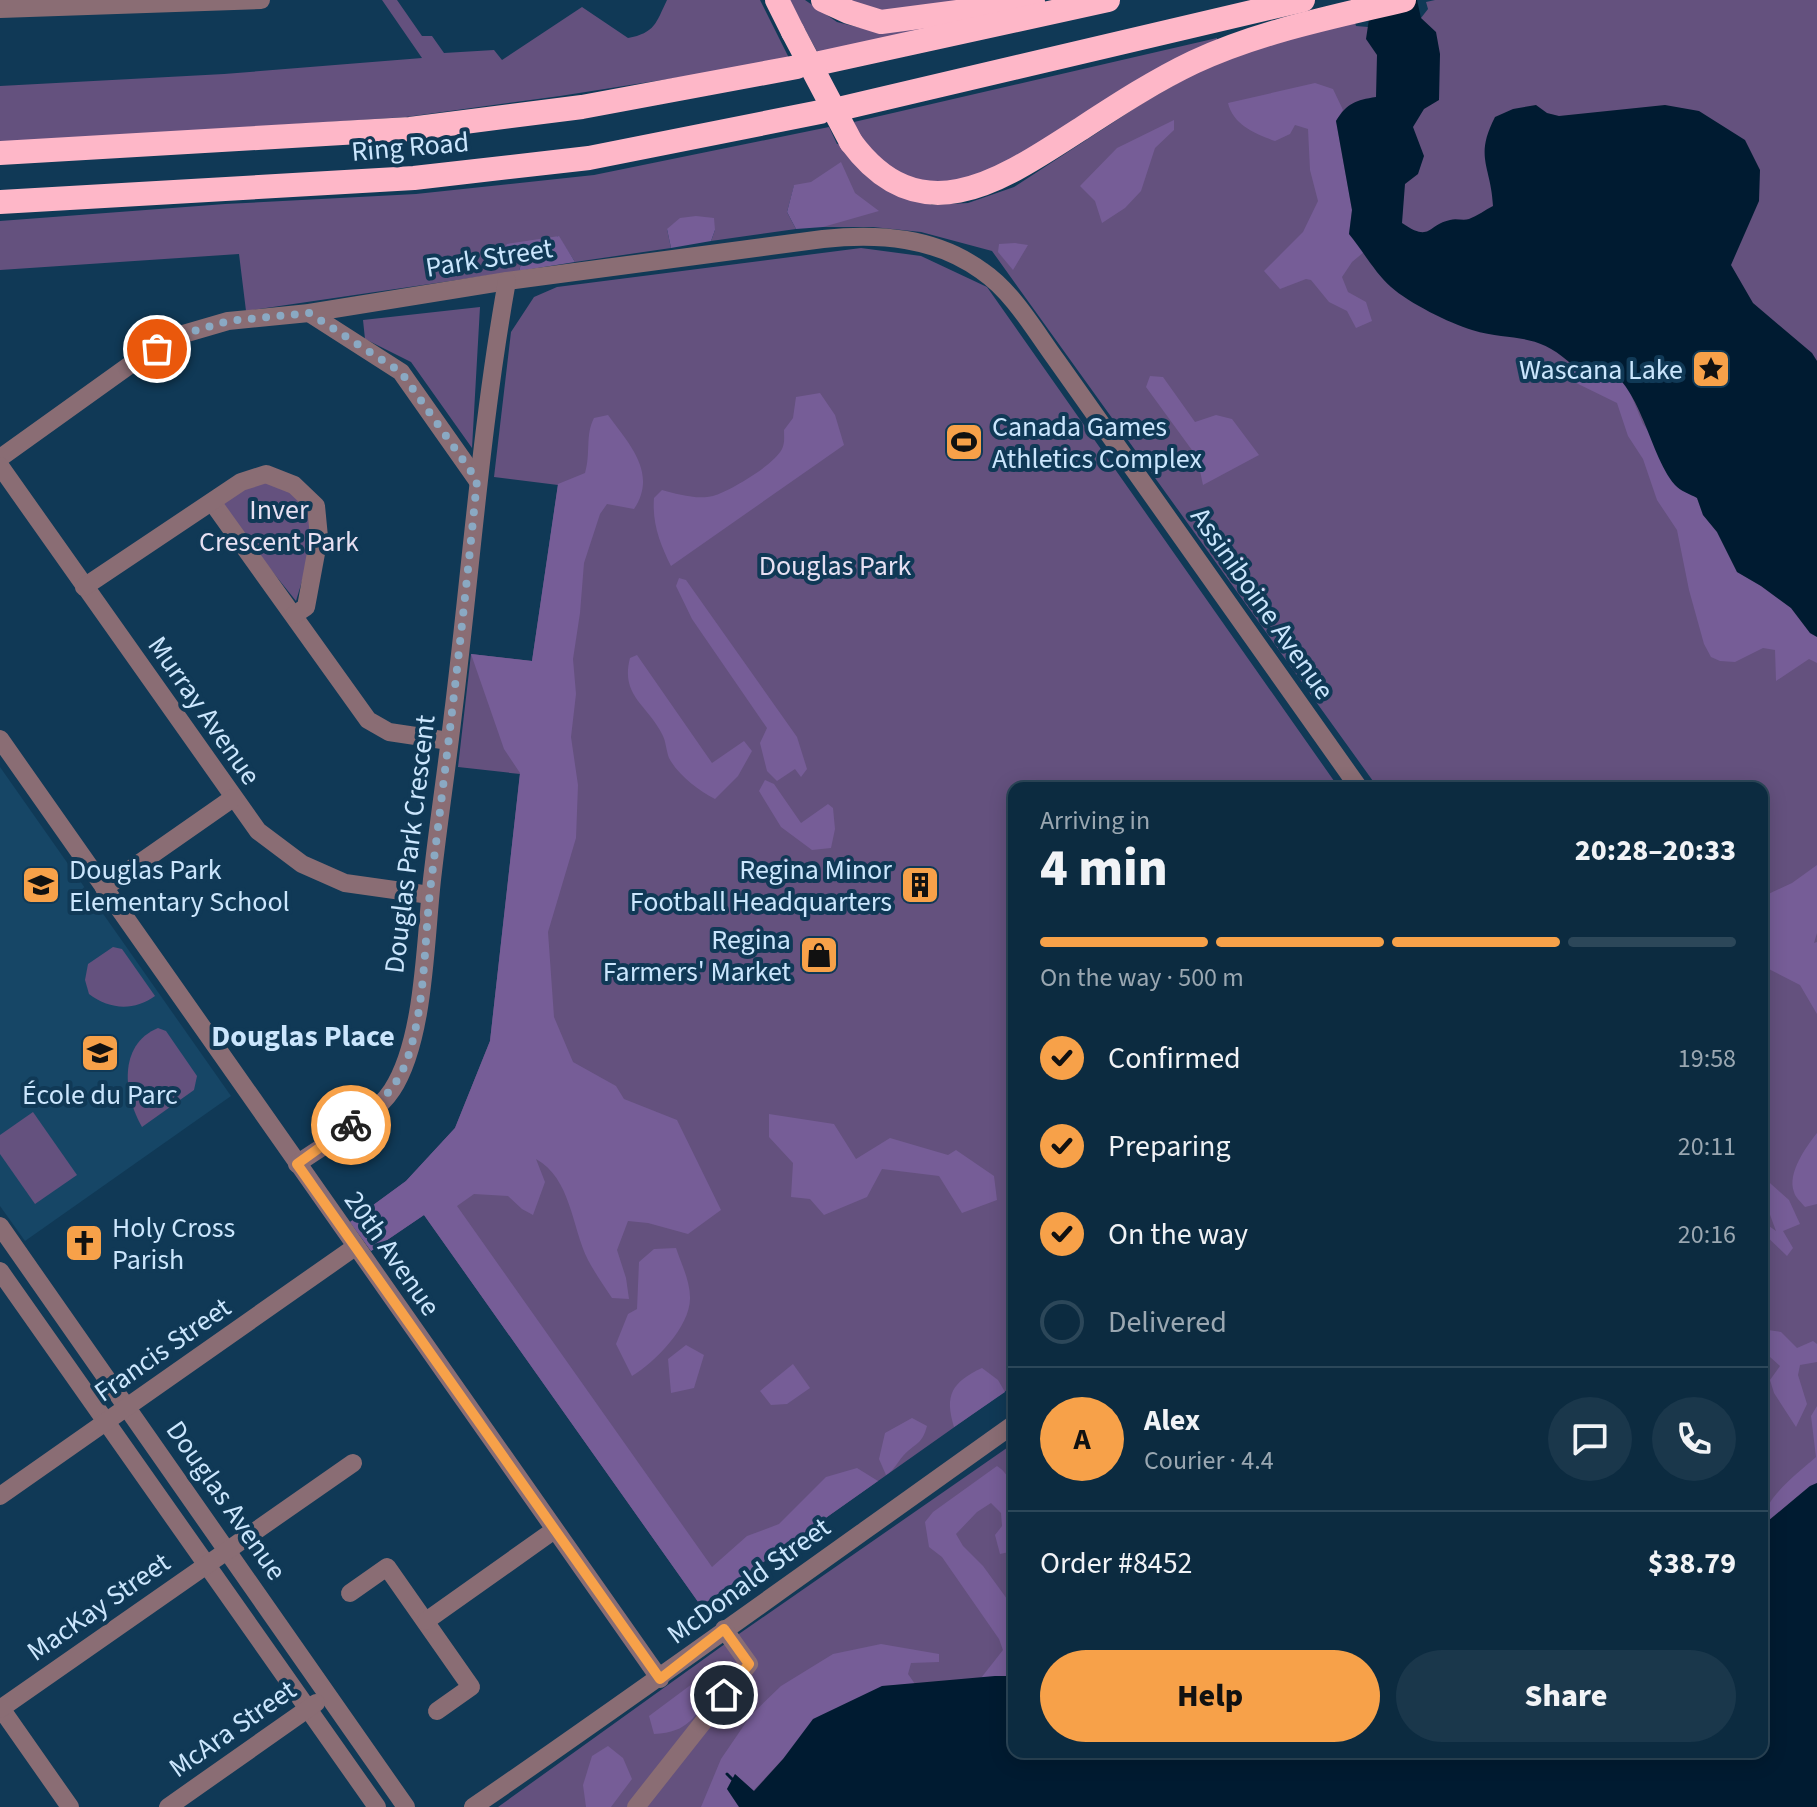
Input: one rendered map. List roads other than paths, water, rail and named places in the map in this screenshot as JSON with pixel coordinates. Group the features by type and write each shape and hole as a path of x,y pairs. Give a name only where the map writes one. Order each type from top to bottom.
{"highway":[{"path":"777,0 851,142 871,165 902,185 931,192 963,191 992,182 1191,64 1257,37 1404,0"},
{"path":"823,0 881,22 1047,0"},
{"name":"Ring Road","path":"0,153 410,129 582,107 808,65 1108,0"},
{"name":"Ring Road","path":"0,202 414,178 589,158 832,110 1303,0"}],"street":[{"path":"0,9 261,0"},
{"name":"Park Street","path":"0,458 134,362 180,335 228,321 309,313 507,281 859,235 917,240 935,247 984,272 1008,296"},
{"name":"Douglas Park Crescent","path":"297,1164 375,1107 391,1091 407,1059 416,1023 477,480 491,367 507,281"},
{"name":"Assiniboine Avenue","path":"1008,296 1075,385 1355,782"},
{"path":"309,313 401,372 477,480"},
{"name":"Murray Avenue","path":"0,466 258,831 281,850 318,872 345,883 430,895"},
{"path":"84,587 241,482 266,474 294,485 316,506 319,537 306,607 294,615"},
{"path":"212,502 368,720 389,732 449,741"},
{"name":"20th Avenue","path":"0,739 553,1531 660,1679"},
{"path":"104,888 233,798"},
{"name":"Douglas Avenue","path":"0,1226 406,1807"},
{"name":"Francis Street","path":"0,1496 355,1247"},
{"path":"1,1275 24,1260"},
{"name":"Douglas Avenue","path":"1,1275 108,1421 377,1807"},
{"name":"McDonald Street","path":"473,1807 660,1679 724,1629 1008,1428"},
{"name":"MacKay Street","path":"0,1708 353,1463"},
{"path":"426,1621 553,1531"},
{"path":"350,1593 387,1567 471,1687 437,1711"},
{"path":"636,1807 749,1664 724,1629"},
{"name":"McAra Street","path":"168,1807 328,1695"},
{"path":"0,1708 70,1807"}],"waterway":[{"path":"727,1774 732,1779"}],"place":[{"name":"Wascana Lake","path":"1711,369"},
{"name":"Canada Games Athletics Complex","path":"964,442"},
{"name":"Douglas Park Elementary School","path":"41,885"},
{"name":"Regina Minor Football Headquarters","path":"920,885"},
{"name":"Regina Farmers' Market","path":"819,955"},
{"name":"École du Parc","path":"100,1053"},
{"name":"Holy Cross Parish","path":"84,1243"}],"district":[{"name":"Douglas Place","path":"303,1036"}],"park label":[{"name":"Inver Crescent Park","path":"279,525"},
{"name":"Douglas Park","path":"835,565"}]}
